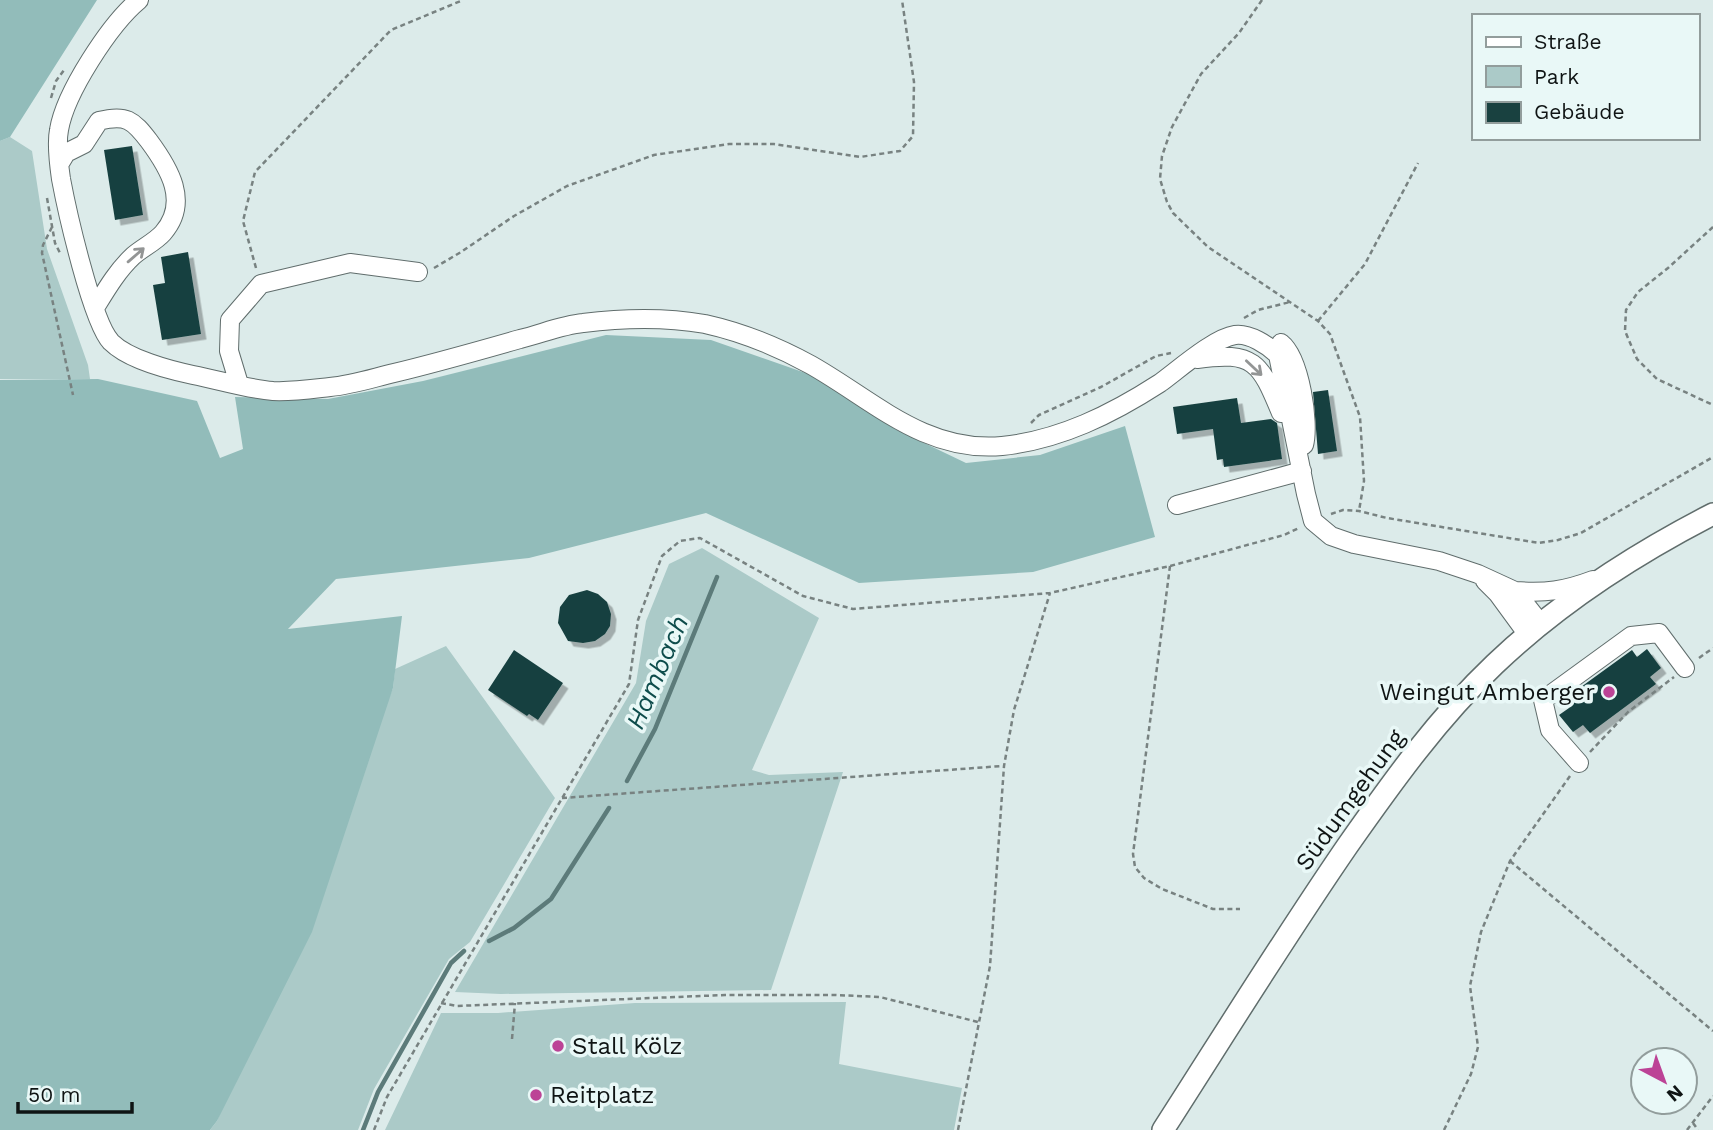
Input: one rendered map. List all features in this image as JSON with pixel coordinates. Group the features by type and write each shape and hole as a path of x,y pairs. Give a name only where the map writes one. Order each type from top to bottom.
{"main road":[{"name":"Südumgehung","path":"1163,1130 1316,893 1408,760 1482,676 1535,630 1610,574 1713,514"}],"street":[{"path":"135,3 99,47 71,97 59,131 60,163 69,217 95,308 108,340 128,355 184,373 274,391 335,387 417,368 580,323 659,319 706,325 760,341 811,365 898,421 933,438 971,447 1005,446 1054,435 1097,420 1164,385 1233,336 1269,346 1278,355 1313,521 1331,537 1439,561 1478,574 1515,591 1542,593 1564,590 1610,574"},
{"path":"60,163 66,153 83,144 99,121 117,116 132,122 143,133 176,186 174,217 162,235 134,255 115,275 95,308"},
{"path":"239,384 229,351 230,320 261,284 350,263 418,272"},
{"path":"1198,363 1226,355 1252,362 1269,384 1301,465"},
{"path":"1177,505 1301,465"},
{"path":"1478,574 1535,630"},
{"path":"1515,591 1535,630"},
{"path":"1579,763 1550,730 1543,700 1631,636 1659,634 1685,668"}],"path":[{"path":"261,284 243,221 255,172 391,30 463,0"},
{"path":"418,272 437,267 514,216 567,186 654,155 729,144 774,144 860,157 900,152 913,136 914,96 902,0"},
{"path":"1262,0 1239,33 1201,74 1172,127 1162,156 1160,179 1167,202 1181,222 1208,247 1318,321 1330,334 1360,417 1364,481 1359,511"},
{"path":"1318,321 1365,264 1418,163"},
{"path":"52,227 42,253 73,395"},
{"path":"1713,227 1638,292 1626,310 1625,331 1637,359 1657,379 1713,405"},
{"path":"1233,336 1237,321 1258,310 1290,302"},
{"path":"1023,442 1030,425 1039,415 1101,387 1156,356 1173,353 1198,363"},
{"path":"374,1130 387,1097 629,684 638,620 662,556 680,541 700,538 803,596 853,609 1050,593 1170,566 1284,536 1343,510 1513,540 1539,543 1558,540 1581,533 1713,457"},
{"path":"1170,566 1133,854 1135,867 1144,878 1162,889 1213,909 1240,909"},
{"path":"958,1130 990,966 1004,766 1014,710 1050,593"},
{"path":"1444,1130 1471,1074 1478,1047 1469,986 1481,932 1510,861 1579,763 1628,712 1713,648"},
{"path":"562,798 1004,766"},
{"path":"1510,861 1713,1031"},
{"path":"441,1003 457,1006 725,995 836,995 880,998 978,1022"},
{"path":"512,1039 515,1003"},
{"path":"1688,1130 1713,1096"},
{"path":"1693,1123 1698,1130"}],"green space":[{"path":"10,137 32,151 47,249 88,365 90,379 0,379 0,141"},
{"path":"702,548 819,618 752,770 769,775 843,772 771,990 501,994 455,992 636,683 646,621 669,564"},
{"path":"446,646 555,798 470,942 449,959 374,1089 358,1130 210,1130 217,1121 393,688 395,669"},
{"path":"846,1002 839,1064 962,1088 954,1130 385,1130 441,1013 498,1013 635,1003"}],"shaded area":[{"path":"0,0 97,0 10,137 0,141"},
{"path":"606,335 711,340 817,377 895,429 966,463 1040,455 1125,426 1155,537 1033,572 859,583 706,513 529,558 336,579 288,629 402,616 393,688 312,932 217,1121 210,1130 0,1130 0,380 98,379 197,401 220,458 243,449 235,397 328,399 423,381"}],"building":[{"path":"132,146 143,215 115,220 104,150"},
{"path":"188,252 201,334 162,340 153,285 165,283 161,257"},
{"path":"1328,390 1337,451 1318,454 1313,392"},
{"path":"1237,398 1241,423 1271,419 1277,423 1282,459 1224,467 1223,459 1217,460 1213,429 1177,434 1173,407"},
{"path":"587,590 598,594 607,602 611,614 610,626 605,634 595,641 568,641 558,623 560,607 569,595"},
{"name":"Weingut Amberger","path":"1647,649 1661,668 1650,677 1656,684 1590,733 1583,725 1573,732 1559,715 1569,708 1563,700 1632,650 1637,657"},
{"path":"514,650 563,683 538,720 529,714 527,716 488,690"}],"waterway":[{"name":"Hambach","path":"627,781 655,729 717,577"},
{"name":"Hambach","path":"489,941 514,928 551,899 609,808"},
{"name":"Hambach","path":"363,1130 378,1092 451,963 464,951"}],"place":[{"name":"Weingut Amberger","path":"1609,692"},
{"name":"Stall Kölz","path":"558,1046"},
{"name":"Reitplatz","path":"536,1095"}]}
